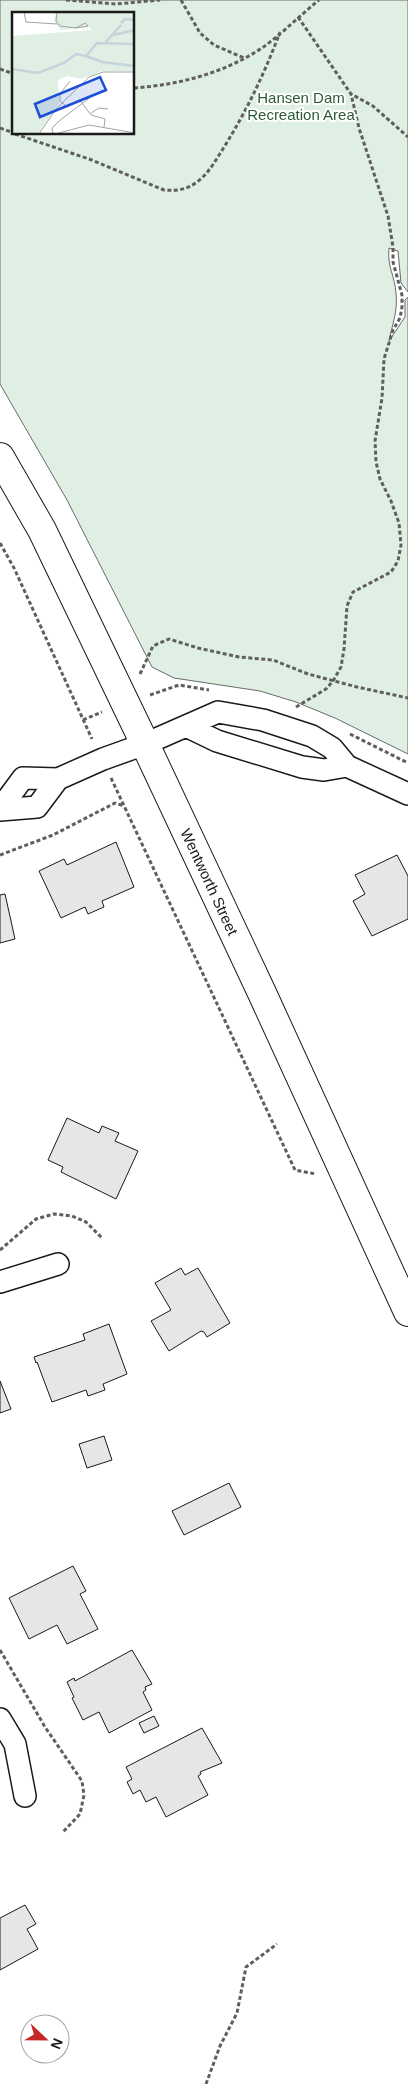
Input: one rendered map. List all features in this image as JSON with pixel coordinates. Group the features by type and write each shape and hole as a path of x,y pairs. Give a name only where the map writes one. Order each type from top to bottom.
{"main road":[{"name":"Wentworth Street","path":"0,457 42,530 145,744 262,993 408,1312"}],"street":[{"path":"0,810 23,778 58,779 218,712 263,720 288,718 332,748 347,766 408,794"},
{"path":"274,758 285,754 290,745 288,718"},
{"path":"186,726 217,741 309,768 324,770 347,766"},
{"path":"0,810 37,807 58,779"},
{"path":"0,1282 58,1264"},
{"path":"0,1718 15,1744 25,1796"}],"path":[{"path":"66,0 116,4 160,0"},
{"path":"181,0 200,33 214,45 244,58"},
{"path":"135,88 159,86 210,75 255,53 319,0"},
{"path":"288,718 300,706 326,689 333,681 341,667 347,606 353,592 391,572 398,561 401,544 399,523 380,479 376,462 375,441 382,398 384,359 393,330 400,318 402,307 402,295 393,262 393,247 388,216 358,128 351,94 298,17"},
{"path":"17,135 89,159 164,190 176,191 188,188 199,181 210,169 242,118 269,63 280,32"},
{"path":"0,69 12,73"},
{"path":"351,94 373,106 408,137"},
{"path":"0,128 12,133"},
{"path":"0,543 14,568 82,720 103,759 295,1170 346,1179"},
{"path":"125,703 153,646 169,639 239,657 273,660 308,674 408,698"},
{"path":"346,732 408,762"},
{"path":"0,855 53,835 115,803 124,806"},
{"path":"0,1250 36,1219 54,1214 72,1216 86,1222 103,1239"},
{"path":"0,1650 46,1727 82,1780 84,1795 80,1814 63,1832"},
{"path":"206,2084 220,2046 237,2014 246,1967 277,1944"}],"green space":[{"name":"Hansen Dam Recreation Area","path":"0,0 408,0 408,292 401,283 398,251 389,248 396,300 389,341 405,317 405,300 408,297 408,754 335,718 296,702 260,691 174,678 152,667 67,500 0,384"}],"building":[{"path":"116,842 134,887 102,901 104,907 88,914 85,907 61,918 39,871 64,859 67,865"},
{"path":"397,855 408,876 408,919 372,936 353,901 365,894 355,875"},
{"path":"5,894 15,939 0,943 0,895"},
{"path":"67,1118 99,1133 102,1126 119,1133 115,1141 138,1151 116,1199 61,1172 63,1167 48,1160"},
{"path":"181,1268 185,1275 198,1268 230,1323 207,1337 201,1331 169,1351 151,1321 171,1310 155,1283"},
{"path":"109,1324 127,1374 103,1384 105,1390 88,1396 86,1390 52,1402 34,1357 85,1340 83,1334"},
{"path":"0,1381 11,1409 0,1413"},
{"path":"104,1436 112,1460 87,1468 79,1444"},
{"path":"229,1483 241,1507 184,1535 172,1511"},
{"path":"73,1566 86,1591 80,1594 98,1629 67,1644 57,1625 29,1639 9,1598"},
{"path":"132,1650 152,1684 145,1687 146,1690 143,1692 152,1710 109,1733 99,1712 83,1720 72,1698 74,1697 67,1682 74,1678 75,1681"},
{"path":"154,1716 159,1726 144,1733 139,1723"},
{"path":"202,1728 222,1763 200,1772 201,1774 198,1776 208,1795 166,1817 156,1797 146,1802 140,1790 133,1794 127,1782 132,1779 126,1767"},
{"path":"25,1905 36,1924 27,1929 38,1949 0,1970 0,1918"}]}
